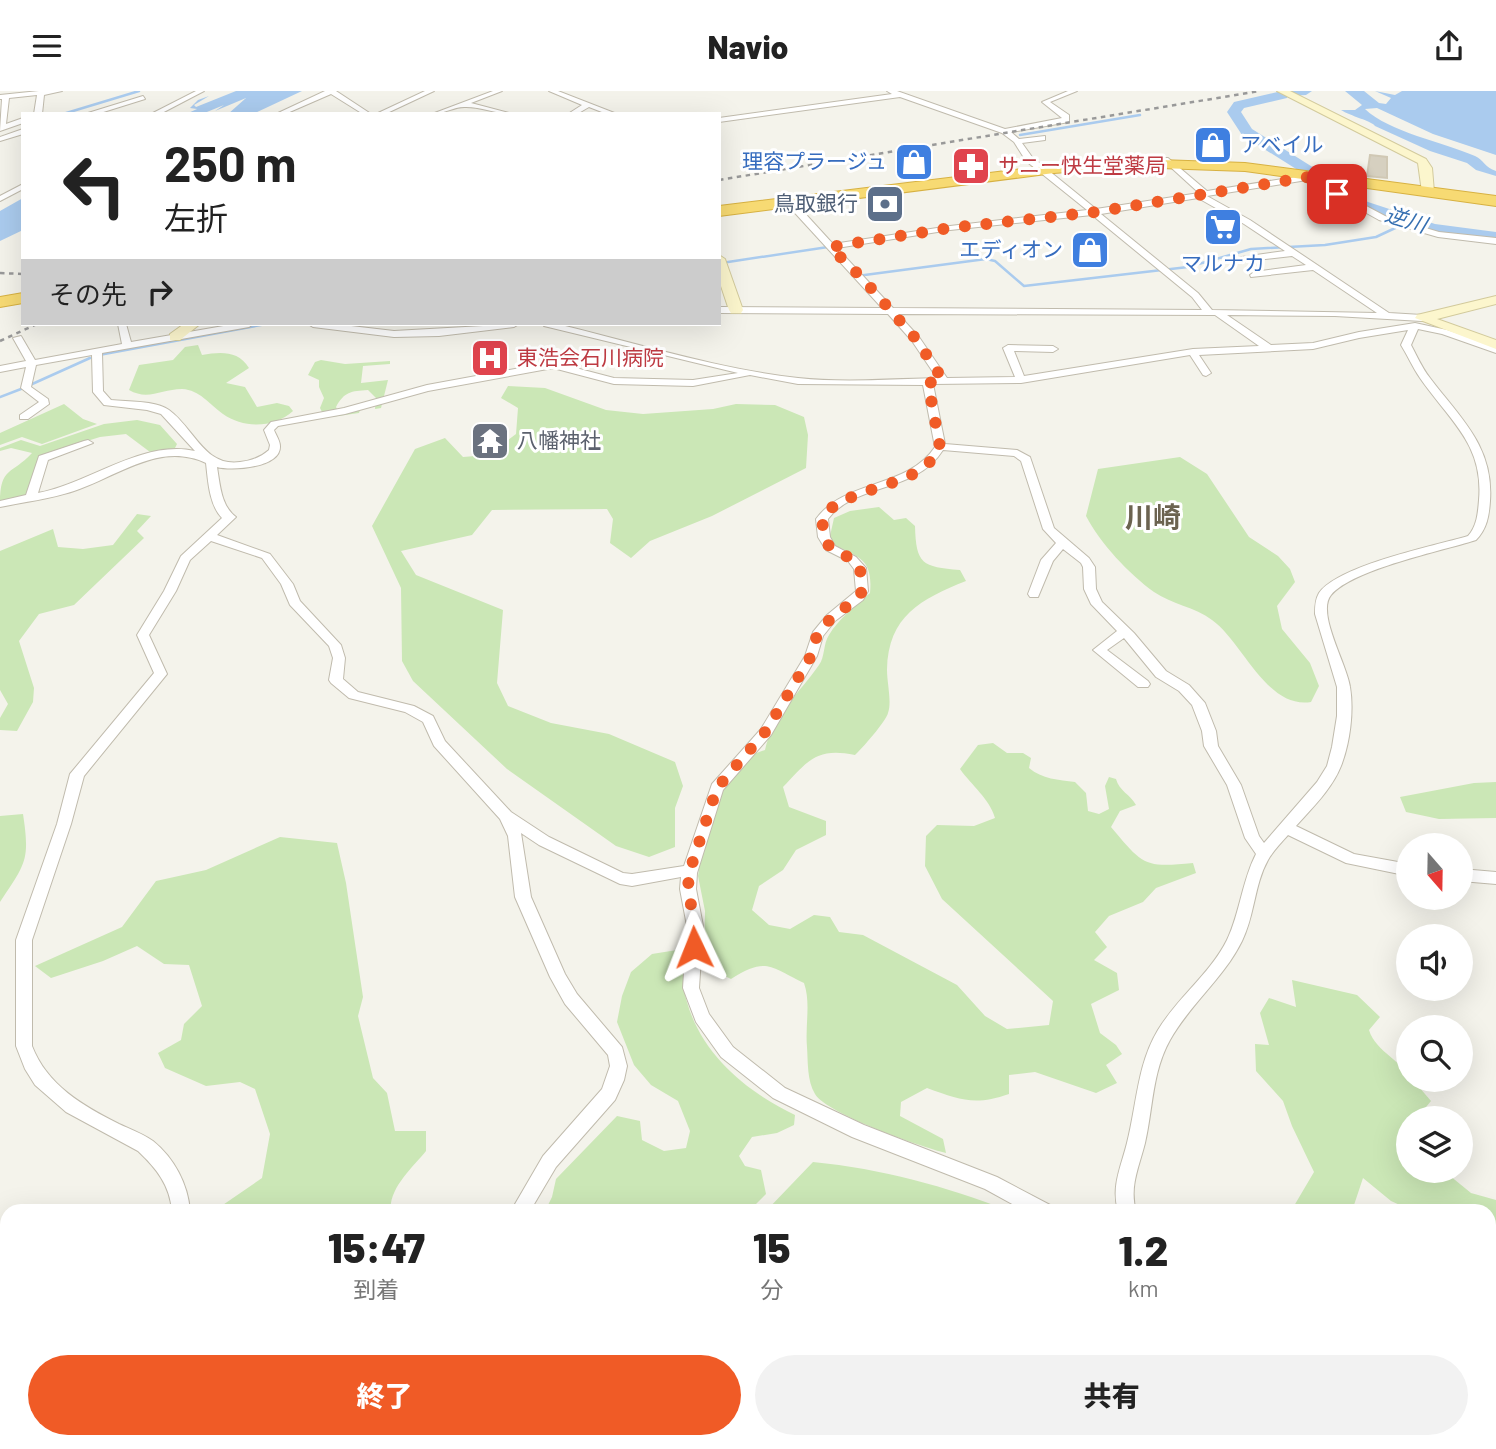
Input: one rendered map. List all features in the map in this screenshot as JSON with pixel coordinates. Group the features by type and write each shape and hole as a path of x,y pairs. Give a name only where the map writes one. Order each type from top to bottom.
{"highway":[{"path":"721,209 1040,169 1169,162 1245,167 1496,199"},
{"path":"0,304 21,301"}],"main road":[{"path":"1282,91 1422,161 1426,168 1428,190"},
{"path":"721,266 736,310"},
{"path":"1418,322 1496,300"},
{"path":"1418,322 1496,348"},
{"path":"175,337 190,326"}],"street":[{"path":"21,121 1,128 3,97 60,91"},
{"path":"158,112 201,91"},
{"path":"284,112 331,91 365,112"},
{"path":"383,112 430,91"},
{"path":"441,112 499,91"},
{"path":"552,91 608,112"},
{"path":"1005,131 1066,120 1066,117 1045,103 1056,93 1074,91"},
{"path":"37,93 38,112"},
{"path":"721,120 894,93 1005,131 1040,169 1213,312 1269,348"},
{"path":"139,111 145,95"},
{"path":"95,112 145,95"},
{"path":"464,104 501,112"},
{"path":"575,112 587,105"},
{"path":"0,139 21,132"},
{"path":"1017,141 1042,138"},
{"path":"1169,162 1202,194 1386,315"},
{"path":"830,247 950,228 1095,212 1312,175 1359,207 1394,222 1438,234 1496,241"},
{"path":"0,199 21,187"},
{"path":"789,201 916,339 943,380"},
{"path":"1242,260 1292,253"},
{"path":"1254,275 1314,267"},
{"path":"721,310 1213,312 1386,315 1418,322"},
{"path":"573,326 701,363 753,374 798,381 928,383 943,380 1021,380 1193,352 1313,346 1418,322"},
{"path":"1126,1204 1123,1189 1136,1142 1144,1083 1158,1047 1178,1014 1230,950 1239,932 1257,865 1264,853 1334,768 1342,728 1344,683 1327,633 1320,606 1321,599 1333,586 1355,576 1423,551 1472,538 1477,534 1483,518 1487,491 1477,447 1460,418 1425,377 1406,345 1418,322"},
{"path":"122,326 127,346"},
{"path":"0,369 238,326"},
{"path":"329,326 394,334 446,333 499,326"},
{"path":"18,338 32,363 26,388 44,401 44,404 24,417"},
{"path":"1021,380 1008,348 1053,349"},
{"path":"97,351 98,392 106,402 159,409 208,457 220,465 261,461 274,451 275,445 269,430 275,424 345,411 479,376 553,365 614,381 706,383 753,374"},
{"path":"1193,352 1206,373"},
{"path":"928,383 940,447 936,457 901,480 833,507 822,519 824,537 830,548 852,559 860,568 862,591 859,597 831,618 817,635 811,656 766,731 722,780 689,873 688,889 695,926 691,988 702,1017 727,1052 779,1093 858,1131 991,1183 1030,1204"},
{"path":"31,497 43,458 88,443"},
{"path":"940,447 1023,456 1049,529 1085,561 1090,589 1097,604 1125,631 1161,674 1184,688 1198,703 1209,731 1210,746 1234,785 1251,838 1264,853"},
{"path":"0,504 69,490 133,461 161,453 183,452 208,457"},
{"path":"180,1204 177,1188 156,1155 144,1145 61,1097 27,1059 24,1046 22,961 24,940 64,824 77,774 161,674 143,635 170,591 185,558 230,517 224,515 216,495 213,467 208,457"},
{"path":"208,536 266,557 287,584 294,602 335,645 339,659 336,680 354,695 409,709 428,719 439,743 506,816 544,841 620,878 632,880 683,871 689,873"},
{"path":"1034,594 1047,560 1062,543"},
{"path":"1125,631 1099,650 1143,684"},
{"path":"506,816 515,836 523,897 558,977 571,999 616,1052 620,1061 612,1088 597,1109 555,1154 524,1204"},
{"path":"1285,827 1351,859 1396,868"},
{"path":"1474,876 1496,878"}],"green space":[{"path":"198,345 202,355 228,354 245,362 249,368 226,383 245,387 257,407 277,403 289,406 293,411 277,421 249,424 231,419 188,390 175,389 149,395 129,390 139,365 173,360 185,347"},
{"path":"321,360 345,364 390,361 390,364 363,366 361,383 388,380 381,408 375,409 376,398 368,390 349,393 336,407 352,406 360,410 359,413 331,417 322,412 320,408 324,398 319,380 308,375 315,362"},
{"path":"508,386 545,388 606,410 643,414 713,409 736,404 775,405 804,417 808,435 806,468 712,516 650,541 631,558 610,543 613,519 607,509 492,510 472,535 401,551 416,575 503,610 497,683 508,706 551,723 609,734 675,762 683,786 675,808 675,847 649,857 616,846 507,769 413,681 402,661 401,588 372,526 415,449 445,438 463,457 488,455 516,434 518,408 501,398"},
{"path":"64,404 83,419 97,424 42,444 22,437 0,445 0,433"},
{"path":"137,420 160,425 177,444 175,448 150,452 126,434 100,437 39,456 32,487 27,496 0,503 2,483 8,472 32,453 11,448 0,451 0,448 21,440 40,446 104,424"},
{"path":"1180,457 1207,474 1249,537 1278,556 1290,569 1295,582 1277,606 1282,629 1310,663 1319,686 1311,702 1295,701 1281,695 1256,672 1212,620 1144,585 1107,547 1086,516 1098,469"},
{"path":"879,507 894,520 906,518 915,526 917,548 924,561 937,567 960,570 966,581 921,603 901,623 893,636 889,651 887,717 863,747 855,755 831,753 814,758 783,787 789,807 826,821 826,835 796,850 783,870 759,886 752,910 769,925 790,929 814,915 830,917 839,932 863,935 957,985 985,1016 1007,1029 1049,1025 1053,1001 942,899 925,866 926,836 937,825 974,826 995,818 984,798 960,769 978,745 993,743 1007,753 1023,753 1031,758 1029,768 1039,775 1075,782 1086,793 1088,811 1099,814 1109,809 1105,786 1109,777 1116,779 1136,805 1120,811 1111,827 1122,840 1146,861 1164,865 1193,863 1196,873 1156,888 1143,902 1109,916 1095,932 1107,947 1094,960 1117,973 1119,990 1091,1004 1100,1033 1116,1045 1122,1054 1106,1065 1117,1083 1096,1093 1035,1072 1009,1075 1009,1094 997,1098 968,1100 927,1088 901,1102 900,1116 943,1139 946,1153 855,1120 823,1102 815,1094 808,1071 807,998 804,983 768,966 752,968 731,979 710,969 704,957 705,911 698,876 702,847 724,785 748,756 765,750 780,715 821,662 827,639 833,629 870,593 867,566 858,557 834,545 830,536 834,518 850,511"},
{"path":"137,514 151,516 137,531 144,538 74,605 39,614 19,641 34,688 33,702 17,731 0,730 0,718 8,704 0,690 0,551 53,529 58,547 83,549 113,545"},
{"path":"1496,782 1496,818 1439,819 1406,812 1400,797 1474,783"},
{"path":"23,814 26,842 24,861 0,902 0,816"},
{"path":"280,837 337,843 346,883 363,997 358,1016 373,1078 387,1093 395,1131 426,1131 426,1151 397,1187 391,1204 224,1204 262,1178 270,1134 255,1089 240,1082 206,1086 165,1068 158,1053 181,1040 184,1024 202,1006 189,965 164,964 137,946 103,961 51,978 35,966 122,927 156,881 206,870"},
{"path":"677,950 683,964 687,1002 703,1039 715,1055 744,1083 795,1115 794,1125 777,1133 752,1137 739,1156 745,1166 761,1170 766,1194 756,1204 548,1204 556,1179 617,1116 640,1121 642,1140 664,1151 686,1148 690,1131 678,1101 651,1085 634,1065 617,1022 622,996 631,972 652,954"},
{"path":"1292,980 1357,995 1380,1017 1369,1030 1378,1045 1396,1062 1396,1092 1423,1092 1431,1101 1427,1106 1396,1106 1396,1183 1459,1183 1471,1193 1496,1200 1496,1204 1398,1204 1363,1178 1354,1204 1295,1204 1314,1172 1283,1101 1256,1071 1255,1044 1269,1045 1260,1013 1269,998 1296,1007"},
{"path":"813,1162 864,1169 913,1180 990,1204 773,1204"}],"water":[{"path":"236,91 302,91 257,112 230,112 246,98 215,111 224,105 207,112 190,112 197,109 190,108 198,100 209,96 194,105 196,107"},
{"path":"1345,91 1364,91 1379,103 1386,104 1391,98 1375,91 1395,95 1402,91 1496,91 1496,155 1433,134 1377,108 1365,109 1402,130 1478,157 1496,171 1496,176 1430,151 1341,110 1355,110 1362,105"},
{"path":"21,199 21,231 0,241 0,211"}],"building":[{"path":"1370,155 1387,157 1387,178 1367,176"}],"waterway":[{"path":"70,112 139,91"},
{"name":"逆川","path":"1295,93 1306,91"},
{"name":"逆川","path":"1282,95 1239,105 1234,112 1247,132 1363,205 1434,229 1496,237"},
{"path":"1020,135 1140,115"},
{"path":"857,276 986,259 995,261 1024,286 1188,267 1251,249 1325,245 1376,237 1408,222"},
{"path":"728,262 828,247 831,250"},
{"path":"99,355 255,326"},
{"path":"467,327 475,326"},
{"path":"30,385 90,358"},
{"path":"0,397 21,389"}],"railway":[{"path":"721,180 1260,91"},
{"path":"0,273 21,274"},
{"path":"0,341 33,326"}],"place":[{"name":"アベイル","path":"1213,145"},
{"name":"理容プラージュ","path":"914,162"},
{"name":"サニー快生堂薬局","path":"971,166"},
{"name":"鳥取銀行","path":"885,204"},
{"name":"マルナカ","path":"1223,227"},
{"name":"エディオン","path":"1090,250"},
{"name":"東浩会石川病院","path":"490,358"},
{"name":"八幡神社","path":"490,441"}],"district":[{"name":"川崎","path":"1153,517"}],"route":[{"path":"694,947 695,926 688,889 689,873 717,788 766,731 811,656 817,635 831,618 859,597 862,591 860,568 852,559 830,548 826,543 822,519 833,507 901,480 928,464 936,457 940,447 928,383 943,380 916,339 862,278 830,247 950,228 1095,212 1308,177 1337,194"}]}
